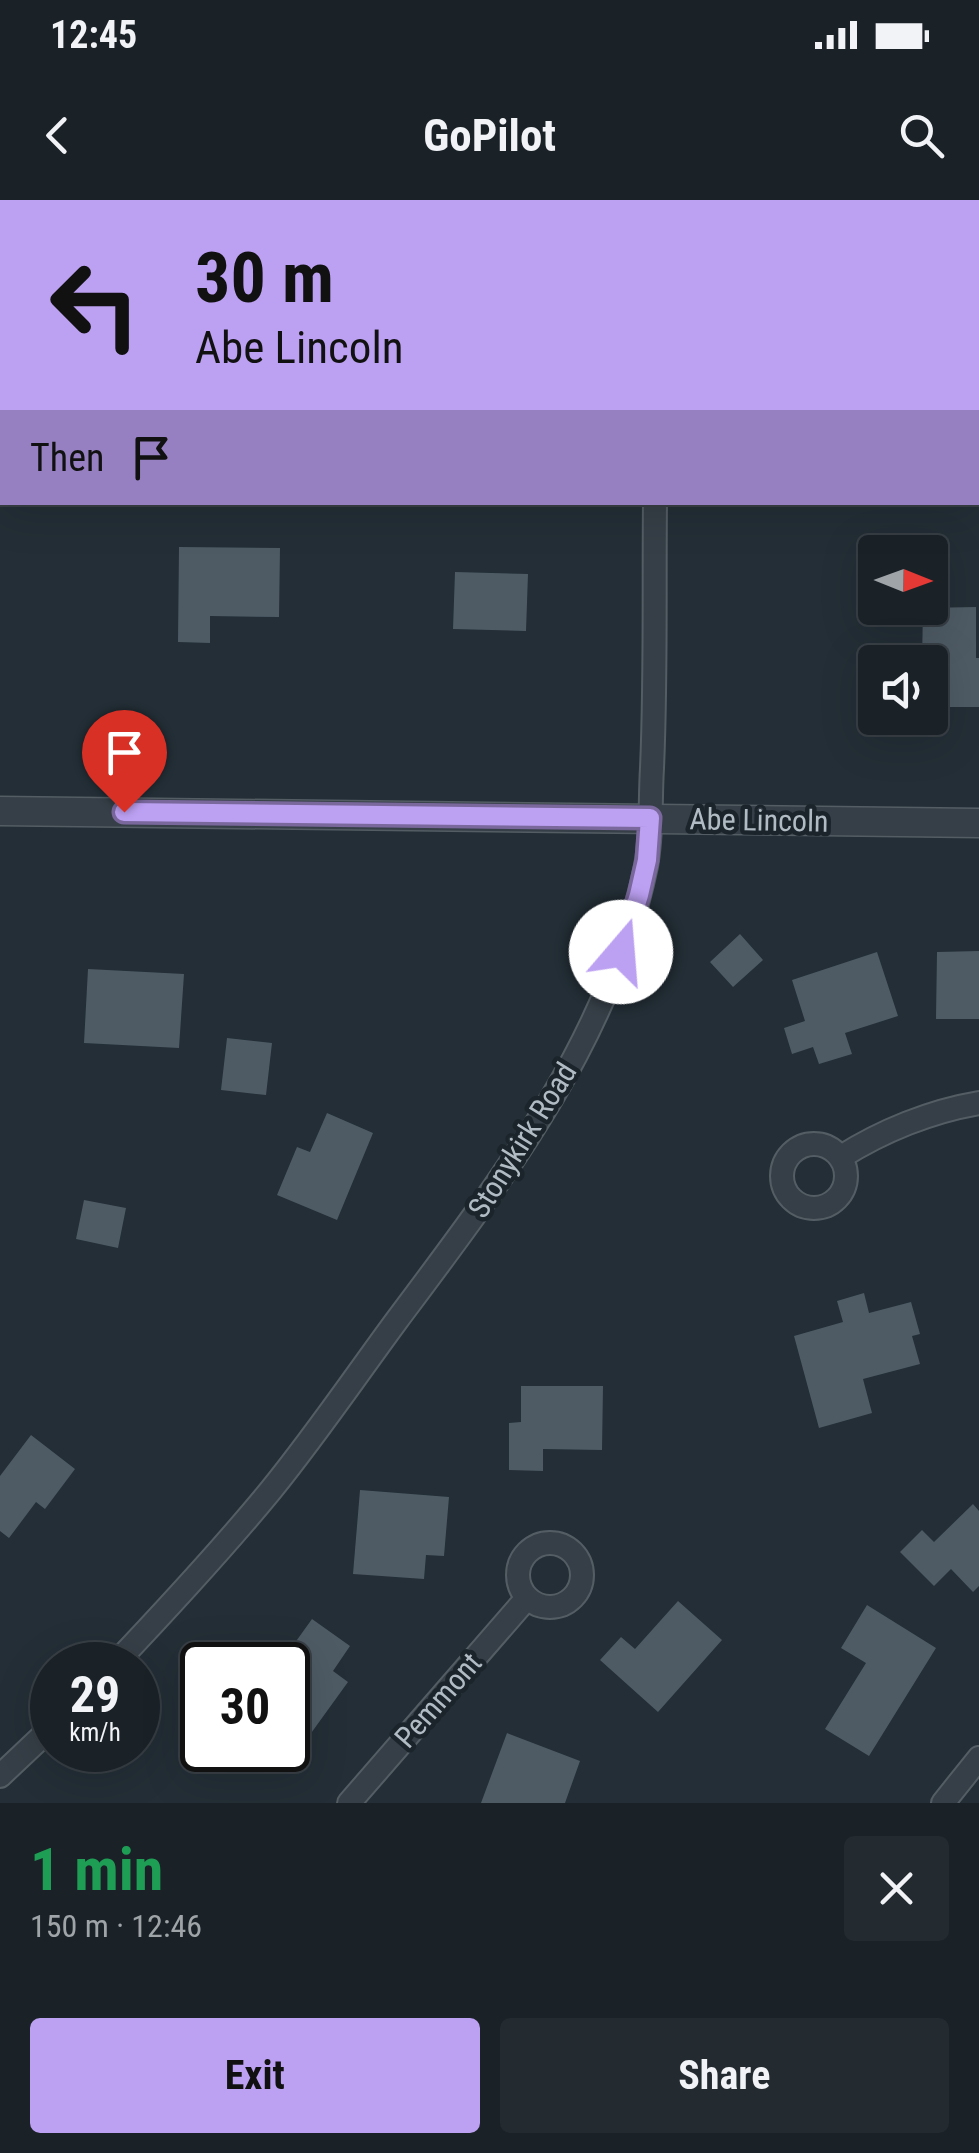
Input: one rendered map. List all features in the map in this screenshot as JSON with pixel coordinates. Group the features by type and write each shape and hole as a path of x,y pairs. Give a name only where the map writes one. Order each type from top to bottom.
{"street":[{"name":"Stonykirk Road","path":"136,1642 272,1489 508,1169 553,1098 598,1012 621,952 647,860 653,748 655,505"},
{"name":"Abe Lincoln","path":"0,810 979,823"},
{"path":"841,1158 892,1130 979,1103"},
{"name":"Pemmont","path":"349,1803 527,1598"},
{"path":"0,1776 30,1748"},
{"path":"944,1803 979,1758"}],"building":[{"path":"179,547 280,548 279,617 210,616 210,643 178,642"},
{"path":"455,572 528,574 526,631 453,629"},
{"path":"976,607 979,707 948,707 948,645 922,645 923,625 948,625 948,608"},
{"path":"740,934 763,960 733,987 710,962"},
{"path":"979,951 979,1019 936,1019 937,952"},
{"path":"877,952 898,1016 845,1033 852,1054 819,1064 813,1047 792,1054 784,1028 805,1021 792,980"},
{"path":"88,969 184,974 179,1048 84,1043"},
{"path":"227,1038 272,1043 266,1095 221,1090"},
{"path":"327,1113 373,1133 337,1220 277,1195 297,1147 310,1152"},
{"path":"84,1200 126,1208 118,1248 76,1239"},
{"path":"864,1293 869,1313 911,1302 920,1334 912,1336 920,1364 863,1379 872,1413 819,1428 794,1336 843,1322 837,1301"},
{"path":"521,1386 603,1386 602,1450 543,1449 543,1471 509,1470 509,1423 521,1422"},
{"path":"31,1435 75,1469 45,1509 36,1502 9,1538 0,1531 0,1476"},
{"path":"360,1490 449,1497 444,1556 426,1555 424,1579 353,1574"},
{"path":"973,1504 979,1511 979,1586 973,1592 951,1569 934,1586 900,1552 922,1530 934,1542"},
{"path":"678,1601 722,1640 658,1712 600,1660 621,1637 635,1649"},
{"path":"867,1605 936,1648 869,1756 825,1729 866,1663 841,1648"},
{"path":"312,1619 350,1646 333,1671 348,1682 310,1735 310,1642 296,1642"},
{"path":"507,1733 580,1761 565,1803 481,1803"}],"route":[{"path":"124,812 650,818 647,860 621,952"}]}
